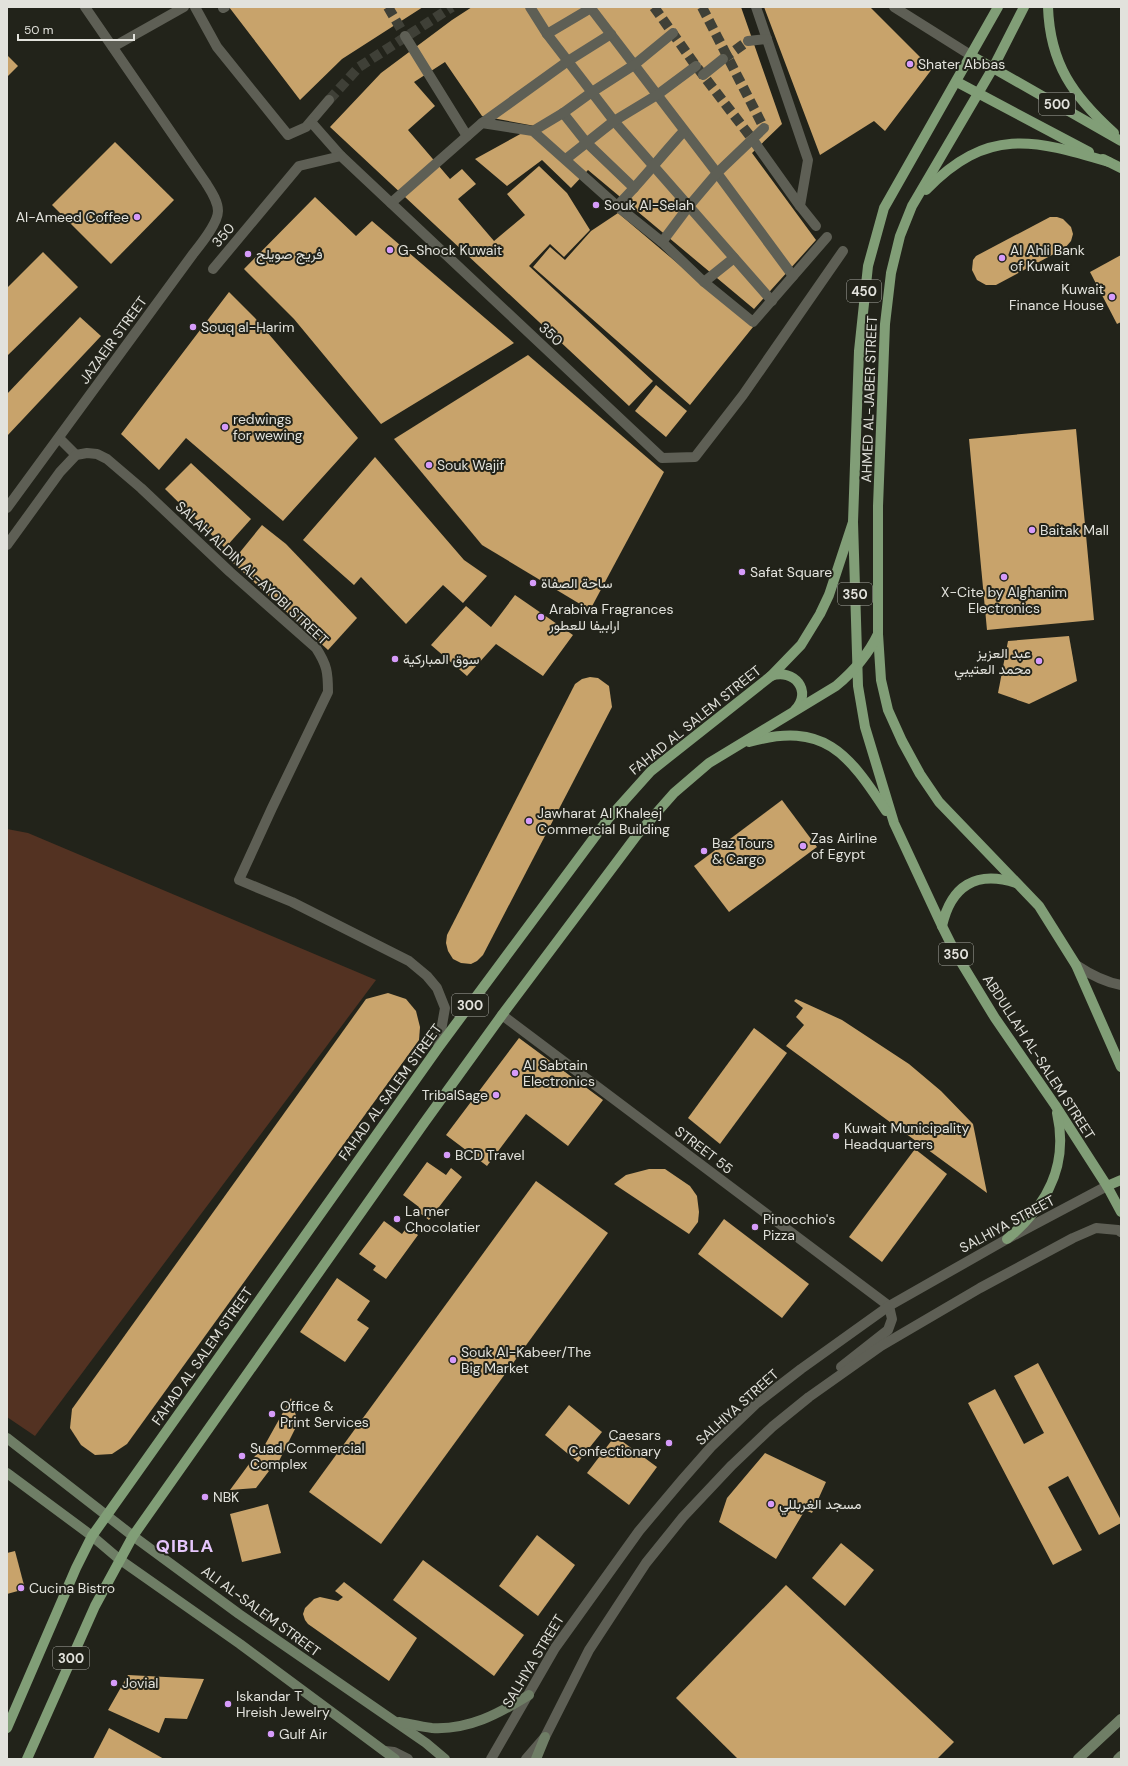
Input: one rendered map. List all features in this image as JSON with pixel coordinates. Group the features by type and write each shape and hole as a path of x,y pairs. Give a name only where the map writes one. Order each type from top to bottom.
{"main road":[{"name":"AHMED AL-JABER STREET","path":"853,522 861,320 867,274 878,226 887,202 972,56 998,7"},
{"name":"AHMED AL-JABER STREET","path":"878,634 878,506 885,324 888,295 895,256 905,220 912,206 979,93 1024,7"},
{"path":"1048,7 1051,33 1055,48 1068,81 1080,99 1121,140"},
{"name":"500","path":"972,56 1121,140"},
{"name":"500","path":"957,82 1121,168"},
{"path":"912,206 931,184 951,168 969,156 993,146 1015,143 1038,144 1068,150 1109,162"},
{"name":"ABDULLAH AL-SALEM STREET","path":"853,522 857,667 865,727 894,823 956,954 995,1018 1055,1105 1107,1186 1121,1212"},
{"name":"FAHAD AL SALEM STREET","path":"7,1728 92,1536 438,1048 608,819 634,788 651,771 679,747 771,676 801,645 820,614 829,594 853,522"},
{"path":"878,634 881,680 888,710 902,741 920,774 939,802 1039,906 1076,965 1121,1066"},
{"name":"300","path":"27,1759 34,1739 95,1606 132,1536 502,1015 637,835 659,810 693,776 732,748 836,686 857,667 869,651 878,634"},
{"path":"771,676 777,674 789,675 799,683 802,695 798,707 794,711"},
{"path":"732,748 772,736 793,735 819,740 831,745 850,761 866,780 894,823"},
{"path":"942,926 945,909 954,895 968,884 984,878 1001,878 1017,884"},
{"path":"1007,1239 1031,1218 1043,1202 1052,1184 1058,1164 1060,1144 1060,1124 1055,1105"},
{"path":"1107,1186 1121,1180"},
{"name":"ALI AL-SALEM STREET","path":"7,1438 132,1536 281,1644 394,1721 445,1759"},
{"path":"7,1473 92,1536 119,1559 240,1644 395,1759"},
{"path":"394,1721 432,1728 457,1728 476,1723 505,1710 528,1695"},
{"path":"1078,1759 1121,1719"},
{"path":"536,1759 545,1737"},
{"path":"1118,1759 1121,1756"}],"street":[{"path":"86,7 113,47 184,7"},
{"path":"195,7 217,47 288,136 306,127 329,100"},
{"path":"531,7 547,34 614,121 772,301"},
{"path":"547,34 590,7 717,173 793,276"},
{"path":"756,7 808,160 800,206"},
{"path":"894,7 972,56"},
{"path":"533,131 563,113 634,64 673,33"},
{"path":"391,203 482,123 568,61 611,34"},
{"path":"405,36 467,136"},
{"path":"748,42 767,39"},
{"name":"JAZAEIR STREET","path":"7,508 215,222 218,212 212,192 206,182 113,47"},
{"path":"703,75 723,59"},
{"path":"566,159 614,121 657,95 696,66"},
{"path":"563,113 586,142 634,188"},
{"path":"311,122 341,156"},
{"path":"482,123 533,131 617,206 662,242 704,282 753,322 826,237"},
{"path":"662,242 689,206 717,173 764,128"},
{"path":"617,206 684,131"},
{"path":"753,140 816,226"},
{"name":"350","path":"213,269 299,166 341,156 662,458 695,457 743,395 843,252"},
{"path":"704,282 734,258"},
{"path":"7,545 60,472 76,455 58,438"},
{"name":"SALAH ALDIN AL-AYOBI STREET","path":"76,455 87,453 97,454 107,459 141,488 230,572 316,648 325,662 328,676 328,692 239,880 292,902 409,961 428,976 437,988 444,1008 438,1048"},
{"path":"1076,965 1090,975 1107,982 1121,985"},
{"name":"STREET 55","path":"502,1015 888,1306"},
{"name":"SALHIYA STREET","path":"490,1759 555,1648 635,1537 711,1447 757,1403 888,1306 1007,1239 1107,1186"},
{"path":"809,1396 906,1331 1073,1238 1096,1228 1118,1230 1121,1232"},
{"path":"526,1759 545,1737 589,1650 646,1563 684,1518 732,1466 772,1427 862,1349 883,1336 888,1330 892,1319 888,1306"},
{"path":"385,1751 394,1752 408,1759"}],"shaded area":[{"path":"7,829 28,833 376,980 35,1436 7,1417"}],"building":[{"path":"229,7 423,7 342,59 300,100"},
{"path":"472,7 741,7 782,124 752,153 816,240 754,309 588,170 571,188 542,160 507,186 475,159 535,126 482,116 445,62 414,82 435,106 408,130 450,179 462,169 476,184 458,199 494,241 525,215 507,194 539,166 567,193 590,230 564,257 550,244 529,266 653,381 629,406 330,127 381,73 452,20"},
{"path":"764,7 870,7 932,69 885,131 874,121 820,155"},
{"path":"7,55 18,66 7,77"},
{"path":"115,142 174,200 111,264 52,205"},
{"path":"315,197 356,236 372,221 514,343 381,424 294,319 244,269"},
{"path":"618,213 753,327 690,405 533,267 550,247 565,260 591,231"},
{"path":"1050,217 1063,219 1071,227 1073,234 1071,241 1065,248 996,285 986,285 977,280 972,270 973,260 976,256"},
{"path":"43,252 78,287 7,356 7,288"},
{"name":"Kuwait Finance House","path":"1121,255 1121,322 1117,324 1090,272"},
{"path":"229,292 255,318 358,438 283,521 186,438 159,470 121,434"},
{"path":"80,317 101,336 7,436 7,394"},
{"path":"528,355 664,472 590,610 482,545 394,439"},
{"path":"656,385 687,411 666,437 635,411"},
{"name":"Baitak Mall","path":"1076,429 1094,620 987,630 969,439"},
{"path":"375,457 464,560 487,576 463,603 443,585 406,624 361,577 354,585 303,540"},
{"path":"191,463 251,519 225,548 165,489"},
{"path":"262,525 286,544 357,618 328,650 232,562"},
{"path":"515,595 573,635 543,676 496,644 467,676 431,645 466,606 491,627"},
{"name":"عبد العزيز محمد العتيبي","path":"1069,636 1077,681 1029,704 998,693 1008,641"},
{"name":"Jawharat Al Khaleej Commercial Building","path":"590,677 598,678 609,686 612,707 483,955 471,964 461,963 453,959 448,951 446,943 447,935 575,684 582,679"},
{"path":"782,800 817,847 729,912 694,866"},
{"path":"388,993 406,999 416,1011 420,1027 419,1040 127,1444 112,1454 95,1455 81,1445 70,1428 72,1409 366,999"},
{"path":"796,999 842,1020 909,1064 941,1091 973,1124 987,1193 786,1046 804,1025 796,1017 803,1008 794,1001"},
{"path":"754,1028 787,1053 720,1144 688,1118"},
{"path":"519,1038 603,1100 568,1146 526,1114 487,1166 446,1135"},
{"path":"915,1149 947,1174 882,1262 849,1237"},
{"path":"427,1162 446,1175 451,1168 462,1177 429,1220 417,1211 419,1207 403,1195"},
{"path":"649,1169 665,1169 690,1186 697,1196 699,1212 698,1222 689,1234 614,1184 626,1175"},
{"path":"536,1181 608,1233 381,1544 309,1492"},
{"path":"724,1219 809,1284 782,1318 698,1254"},
{"path":"384,1221 402,1234 407,1227 418,1235 386,1279 373,1270 376,1266 359,1254"},
{"path":"337,1278 370,1301 357,1320 369,1328 345,1362 300,1332"},
{"path":"1038,1363 1121,1520 1121,1523 1099,1535 1068,1476 1048,1487 1082,1550 1053,1565 968,1403 995,1389 1024,1444 1044,1433 1014,1376"},
{"path":"291,1398 298,1423 278,1463 269,1471 256,1488 230,1490 255,1456 262,1450"},
{"path":"569,1405 602,1432 578,1462 545,1435"},
{"path":"615,1436 657,1467 629,1505 587,1473"},
{"name":"مسجد الغربللي","path":"765,1453 826,1482 812,1513 805,1510 776,1559 719,1522 727,1498"},
{"path":"268,1504 281,1553 242,1562 230,1514"},
{"path":"537,1535 575,1565 538,1616 499,1586"},
{"path":"841,1543 874,1570 845,1606 812,1578"},
{"path":"15,1551 25,1589 7,1594 7,1553"},
{"path":"423,1560 524,1635 494,1676 393,1600"},
{"path":"344,1582 417,1638 389,1681 308,1624 305,1620 303,1614 305,1608 314,1599 320,1597 338,1601 343,1597 335,1591"},
{"path":"786,1585 954,1742 937,1759 738,1759 676,1698"},
{"path":"128,1675 204,1679 187,1719 165,1718 159,1733 108,1710"},
{"path":"109,1728 164,1759 93,1759"}],"tunnel":[{"path":"388,7 405,36"},
{"path":"329,100 359,67 452,7"},
{"path":"654,7 696,66 753,140"},
{"path":"702,7 764,128"},
{"path":"723,59 748,41"}],"place":[{"name":"Shater Abbas","path":"910,64"},
{"name":"Souk Al-Selah","path":"596,205"},
{"name":"Al-Ameed Coffee","path":"137,217"},
{"name":"G-Shock Kuwait","path":"390,250"},
{"name":"فريج صويلح","path":"248,254"},
{"name":"Al Ahli Bank of Kuwait","path":"1002,258"},
{"name":"Kuwait Finance House","path":"1112,297"},
{"name":"Souq al-Harim","path":"193,327"},
{"name":"redwings for wewing","path":"225,427"},
{"name":"Souk Wajif","path":"429,465"},
{"name":"Baitak Mall","path":"1032,530"},
{"name":"Safat Square","path":"742,572"},
{"name":"X-Cite by Alghanim Electronics","path":"1004,577"},
{"name":"ساحة الصفاة","path":"533,583"},
{"name":"Arabiva Fragrances ارابيفا للعطور","path":"541,617"},
{"name":"سوق المباركية","path":"395,659"},
{"name":"عبد العزيز محمد العتيبي","path":"1039,661"},
{"name":"Jawharat Al Khaleej Commercial Building","path":"529,821"},
{"name":"Zas Airline of Egypt","path":"803,846"},
{"name":"Baz Tours & Cargo","path":"704,851"},
{"name":"Al Sabtain Electronics","path":"515,1073"},
{"name":"TribalSage","path":"496,1095"},
{"name":"Kuwait Municipality Headquarters","path":"836,1136"},
{"name":"BCD Travel","path":"447,1155"},
{"name":"La mer Chocolatier","path":"397,1219"},
{"name":"Pinocchio's Pizza","path":"755,1227"},
{"name":"Souk Al-Kabeer/The Big Market","path":"453,1360"},
{"name":"Office & Print Services","path":"272,1414"},
{"name":"Caesars Confectionary","path":"669,1443"},
{"name":"Suad Commercial Complex","path":"242,1456"},
{"name":"NBK","path":"205,1497"},
{"name":"مسجد الغربللي","path":"771,1504"},
{"name":"Cucina Bistro","path":"21,1588"},
{"name":"Jovial","path":"114,1683"},
{"name":"Iskandar T Hreish Jewelry","path":"228,1704"},
{"name":"Gulf Air","path":"271,1734"}],"district":[{"name":"QIBLA","path":"185,1546"}]}
